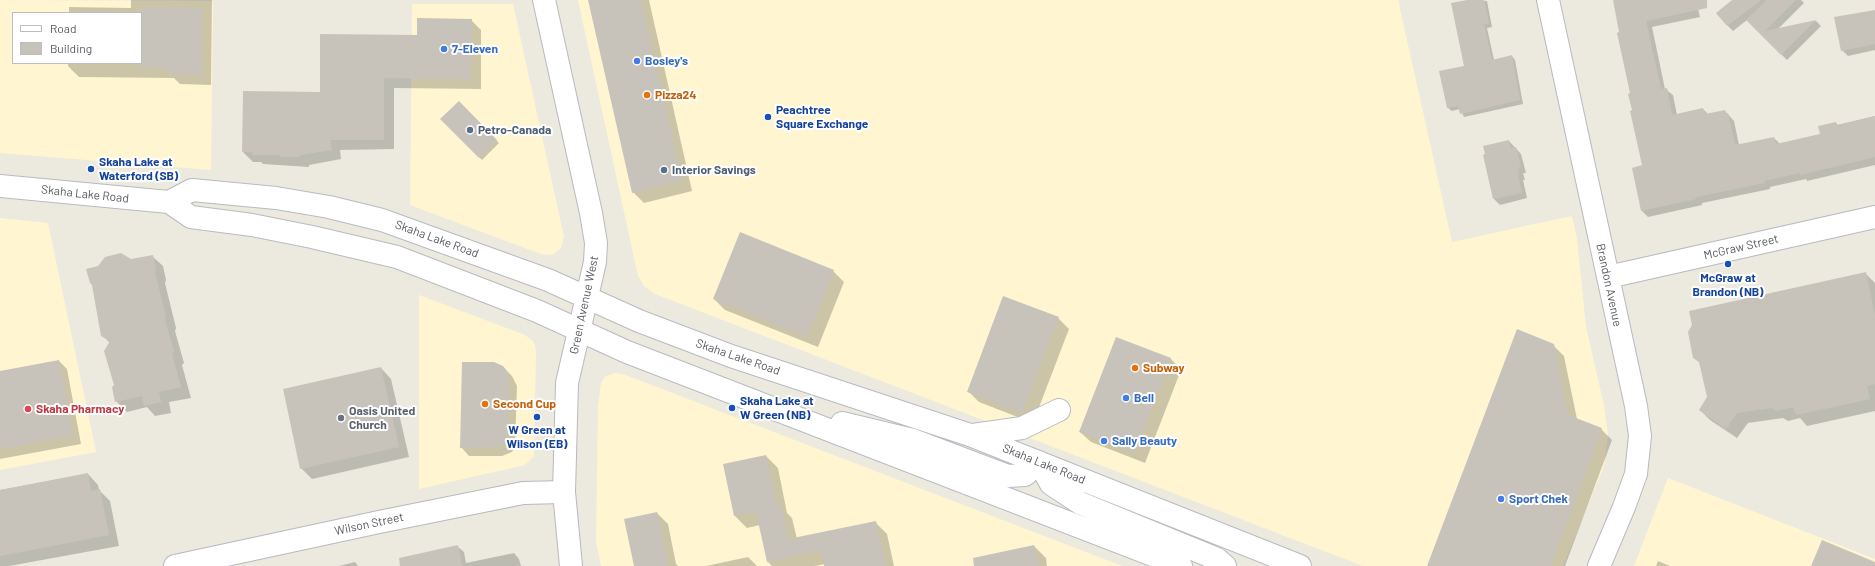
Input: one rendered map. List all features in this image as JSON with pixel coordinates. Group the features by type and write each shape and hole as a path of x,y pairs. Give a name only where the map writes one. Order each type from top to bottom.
{"main road":[{"name":"Green Avenue West","path":"544,0 596,243 595,262 567,383 564,492 571,566"},
{"name":"Brandon Avenue","path":"1548,0 1636,406 1640,436 1636,474 1599,566"},
{"name":"Skaha Lake Road","path":"0,186 170,202 192,190 276,198 349,211 382,220 421,232 548,280 639,321 731,356 970,435 1300,566"},
{"path":"170,202 191,217 252,225 312,237 397,257 537,311 627,352 1181,566"},
{"name":"McGraw Street","path":"1608,277 1875,217"},
{"path":"758,403 914,440 1008,476 1025,475 1039,462 1051,484 1080,504 1217,559 1225,566"},
{"path":"970,435 1022,428 1059,410"},
{"name":"Wilson Street","path":"175,566 216,561 523,493 564,492"}],"shaded area":[{"path":"0,0 213,1 211,170 0,153"},
{"path":"578,0 1398,0 1452,242 1572,216 1577,239 1586,327 1604,406 1608,435 1604,466 1563,566 1363,566 655,294 644,286 638,276"},
{"path":"412,4 513,4 564,237 561,248 554,254 541,254 410,205"},
{"path":"0,218 48,223 96,452 0,470"},
{"path":"419,295 525,335 534,342 536,351 534,456 525,465 419,489"},
{"path":"614,373 623,374 1122,566 601,566 596,541 598,407 601,383 605,377"},
{"path":"1668,478 1875,559 1875,566 1634,566"}],"building":[{"path":"588,0 641,0 682,181 632,193"},
{"path":"1467,0 1484,0 1489,23 1484,24 1492,60 1512,55 1520,100 1460,114 1458,106 1447,108 1439,71 1464,66 1451,3"},
{"path":"1613,0 1707,0 1707,8 1646,21 1661,89 1667,88 1672,115 1703,108 1705,114 1725,110 1726,114 1728,113 1735,145 1774,137 1776,144 1820,134 1818,126 1836,122 1837,125 1875,116 1875,157 1800,175 1800,173 1764,181 1765,183 1696,197 1696,199 1641,211 1632,168 1642,165 1630,111 1632,110 1628,94 1630,93 1617,33 1619,32"},
{"path":"1732,0 1761,0 1727,26 1716,13"},
{"path":"1767,0 1796,0 1765,31 1816,20 1781,55 1746,20"},
{"path":"141,7 202,8 201,75 168,74 168,68 141,68"},
{"path":"1875,10 1875,44 1841,51 1834,17"},
{"path":"417,18 472,19 471,79 384,78 384,140 330,140 332,150 300,155 300,157 252,155 252,152 242,152 243,91 320,92 320,34 417,35"},
{"name":"Petro-Canada","path":"459,101 497,140 479,158 440,119"},
{"path":"1509,140 1511,148 1516,147 1521,167 1518,168 1518,175 1522,193 1493,199 1483,155 1485,154 1483,146"},
{"path":"740,232 834,270 807,337 713,299"},
{"path":"121,253 131,259 153,255 156,269 155,272 166,317 165,320 174,351 172,354 181,387 159,392 161,402 144,406 142,396 115,402 112,387 114,385 104,351 110,341 101,336 92,285 86,269 98,266 105,257"},
{"path":"1866,272 1875,316 1875,384 1867,386 1870,399 1796,415 1793,407 1776,411 1772,408 1737,413 1726,429 1699,410 1707,397 1699,362 1693,358 1688,332 1692,325 1689,311"},
{"path":"1003,296 1059,317 1022,413 967,392"},
{"path":"1517,329 1554,344 1568,415 1602,428 1551,566 1427,566"},
{"path":"1116,337 1171,358 1134,453 1079,432"},
{"path":"59,360 73,436 0,449 0,371"},
{"name":"Second Cup","path":"462,362 494,362 503,366 507,371 509,376 509,433 504,444 499,447 460,448"},
{"name":"Oasis United Church","path":"381,367 399,447 300,469 283,389"},
{"path":"766,455 777,506 781,505 788,539 876,521 885,566 824,566 821,551 767,562 756,512 734,516 723,464"},
{"path":"88,473 91,491 100,489 109,535 0,556 0,490"},
{"path":"657,512 668,566 634,566 624,519"},
{"path":"1822,540 1875,562 1875,566 1811,566"},
{"path":"458,545 462,566 400,566 399,558"},
{"path":"1034,545 1039,566 974,566 973,558"}],"place":[{"name":"7-Eleven","path":"444,49"},
{"name":"Bosley's","path":"637,61"},
{"name":"Pizza24","path":"647,95"},
{"name":"Peachtree Square Exchange","path":"768,117"},
{"name":"Petro-Canada","path":"470,130"},
{"name":"Skaha Lake at Waterford (SB)","path":"91,169"},
{"name":"Interior Savings","path":"664,170"},
{"name":"McGraw at Brandon (NB)","path":"1728,264"},
{"name":"Subway","path":"1135,368"},
{"name":"Bell","path":"1126,398"},
{"name":"Second Cup","path":"485,404"},
{"name":"Skaha Lake at W Green (NB)","path":"732,408"},
{"name":"Skaha Pharmacy","path":"28,409"},
{"name":"W Green at Wilson (EB)","path":"537,417"},
{"name":"Oasis United Church","path":"341,418"},
{"name":"Sally Beauty","path":"1104,441"},
{"name":"Sport Chek","path":"1501,499"}]}
